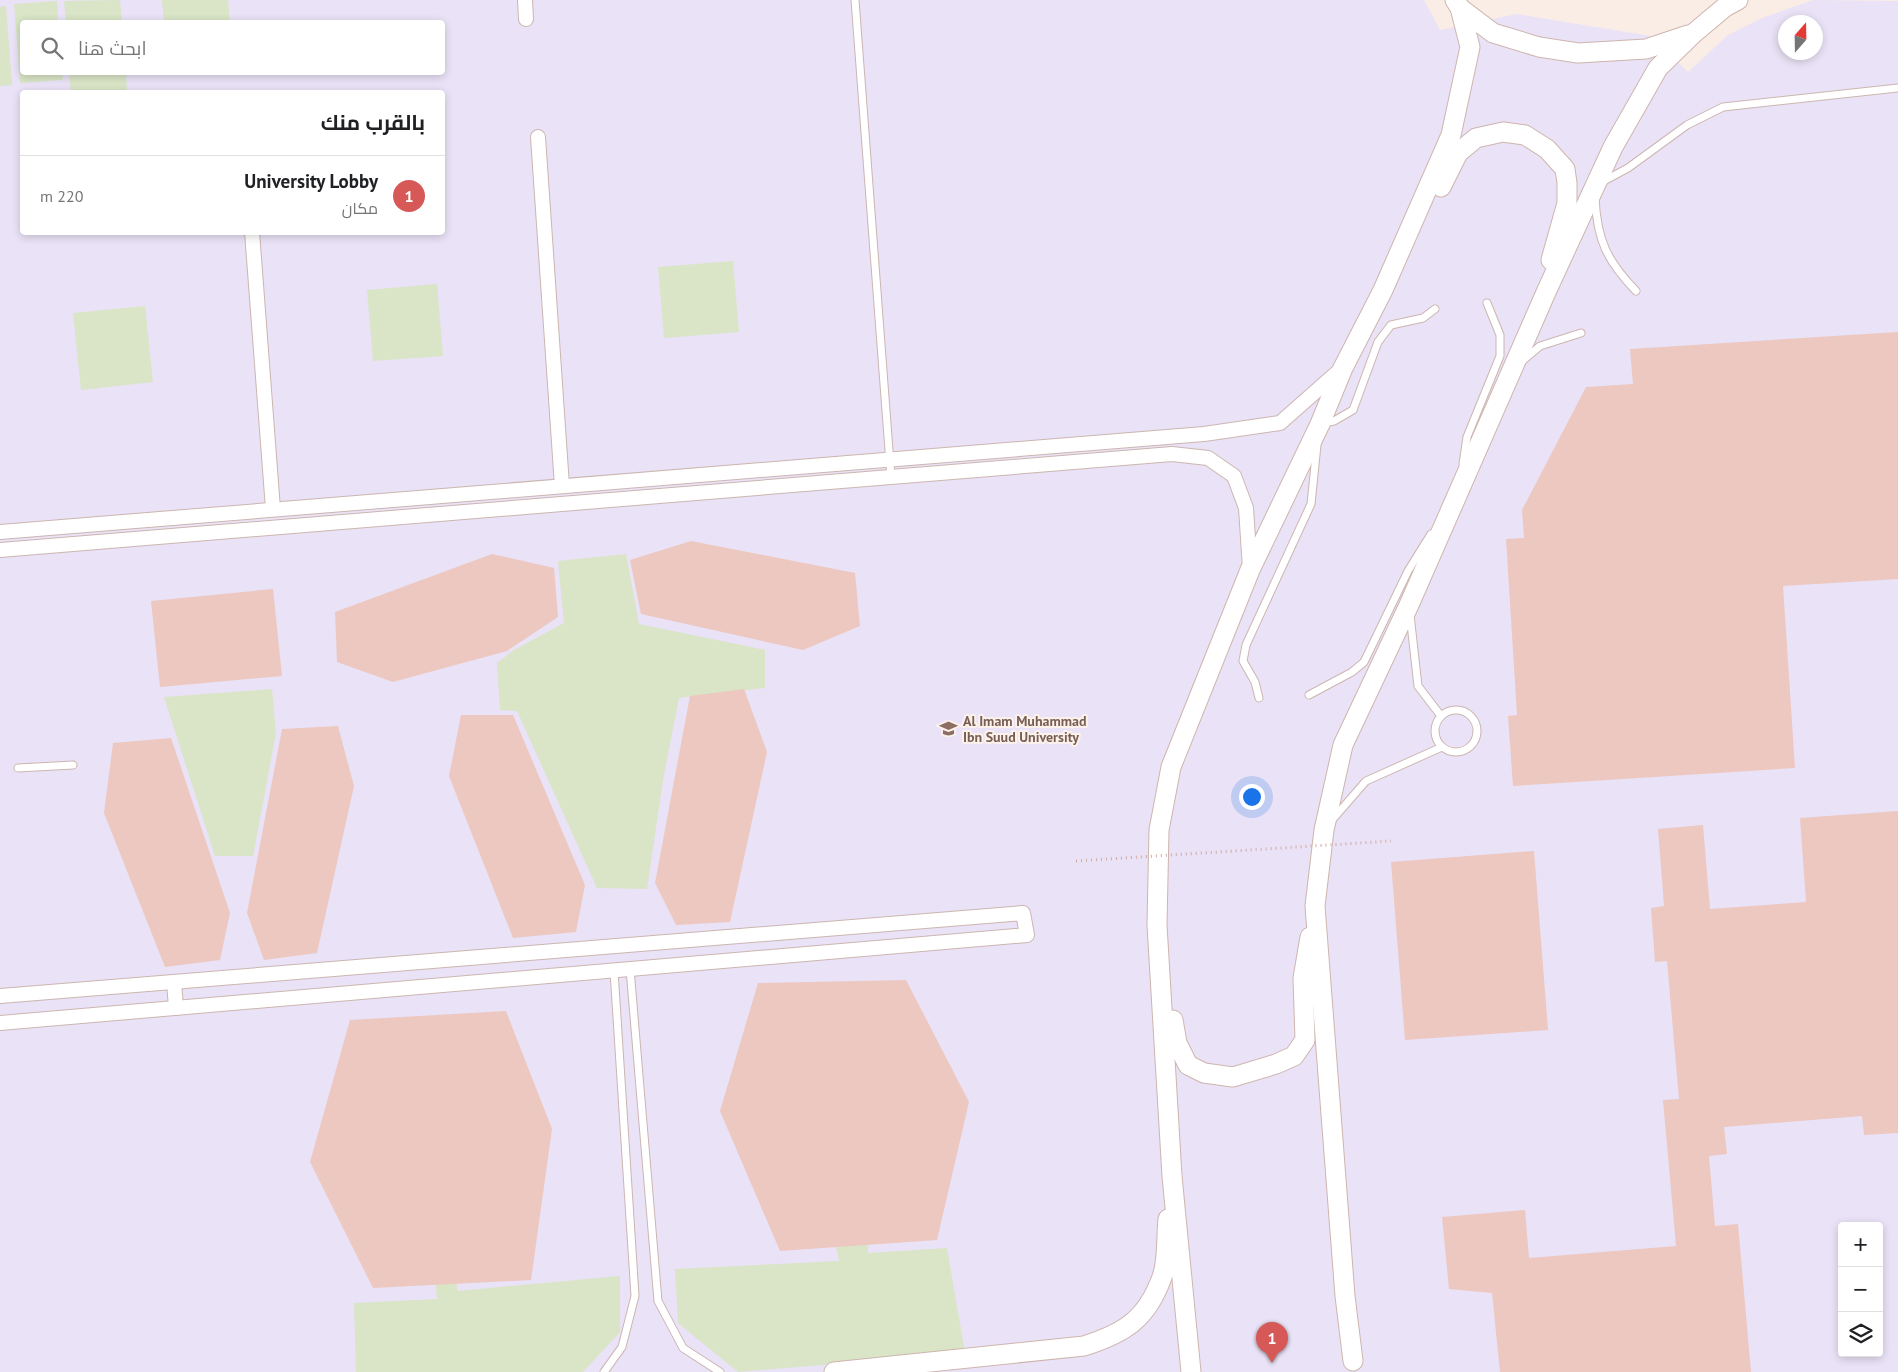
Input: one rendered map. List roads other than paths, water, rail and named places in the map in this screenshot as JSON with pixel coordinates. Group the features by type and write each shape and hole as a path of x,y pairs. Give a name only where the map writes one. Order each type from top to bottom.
{"street":[{"path":"525,0 526,19"},
{"path":"1157,925 1177,1043 1188,1065 1204,1073 1233,1077 1276,1064 1294,1056 1305,1040 1303,978 1316,906 1324,830 1342,745 1409,605 1511,370 1613,147 1658,68 1694,33 1725,7 1738,0"},
{"path":"1458,4 1494,33 1539,47 1578,53 1646,49 1694,33"},
{"path":"1191,1372 1172,1176 1157,925 1159,830 1171,768 1250,570 1320,424 1343,368 1383,290 1451,135 1470,47 1458,4"},
{"path":"1383,290 1426,222 1458,153 1476,138 1503,132 1525,135 1547,149 1565,169 1568,183 1567,203 1552,256 1547,290"},
{"path":"538,137 562,486"},
{"path":"252,235 273,510"},
{"path":"0,532 1204,434 1280,423 1343,368"},
{"path":"0,550 1172,454 1208,458 1234,476 1246,508 1250,570"},
{"path":"1316,906 1344,1287 1354,1361"},
{"path":"0,996 1023,912 1027,935 0,1023"},
{"path":"174,982 176,1008"},
{"path":"834,1372 1084,1346 1113,1337 1142,1316 1162,1276 1172,1176"}],"lane":[{"path":"855,0 891,477"},
{"path":"1636,290 1609,260 1596,220 1594,186 1628,168 1687,125 1723,107 1898,88"},
{"path":"1309,695 1352,672 1364,662 1408,571 1460,488 1467,437 1500,356 1500,335 1487,303"},
{"path":"1259,698 1255,682 1243,661 1246,645 1311,504 1320,424 1334,421 1353,410 1378,342 1391,325 1422,318 1435,309"},
{"path":"1511,370 1540,346 1582,333"},
{"path":"1409,605 1418,686 1441,716"},
{"path":"1451,710 1462,711 1472,717 1477,728 1473,744 1464,751 1453,752 1442,747 1435,732 1441,716 1451,710"},
{"path":"1324,830 1366,781 1442,747"},
{"path":"18,768 74,766"},
{"path":"630,969 658,1300 683,1348 720,1372"},
{"path":"604,1372 622,1347 636,1296 614,971"}],"place":[{"name":"Al Imam Muhammad Ibn Suud University","path":"949,729"},
{"name":"University Lobby","path":"1272,1363"}]}
